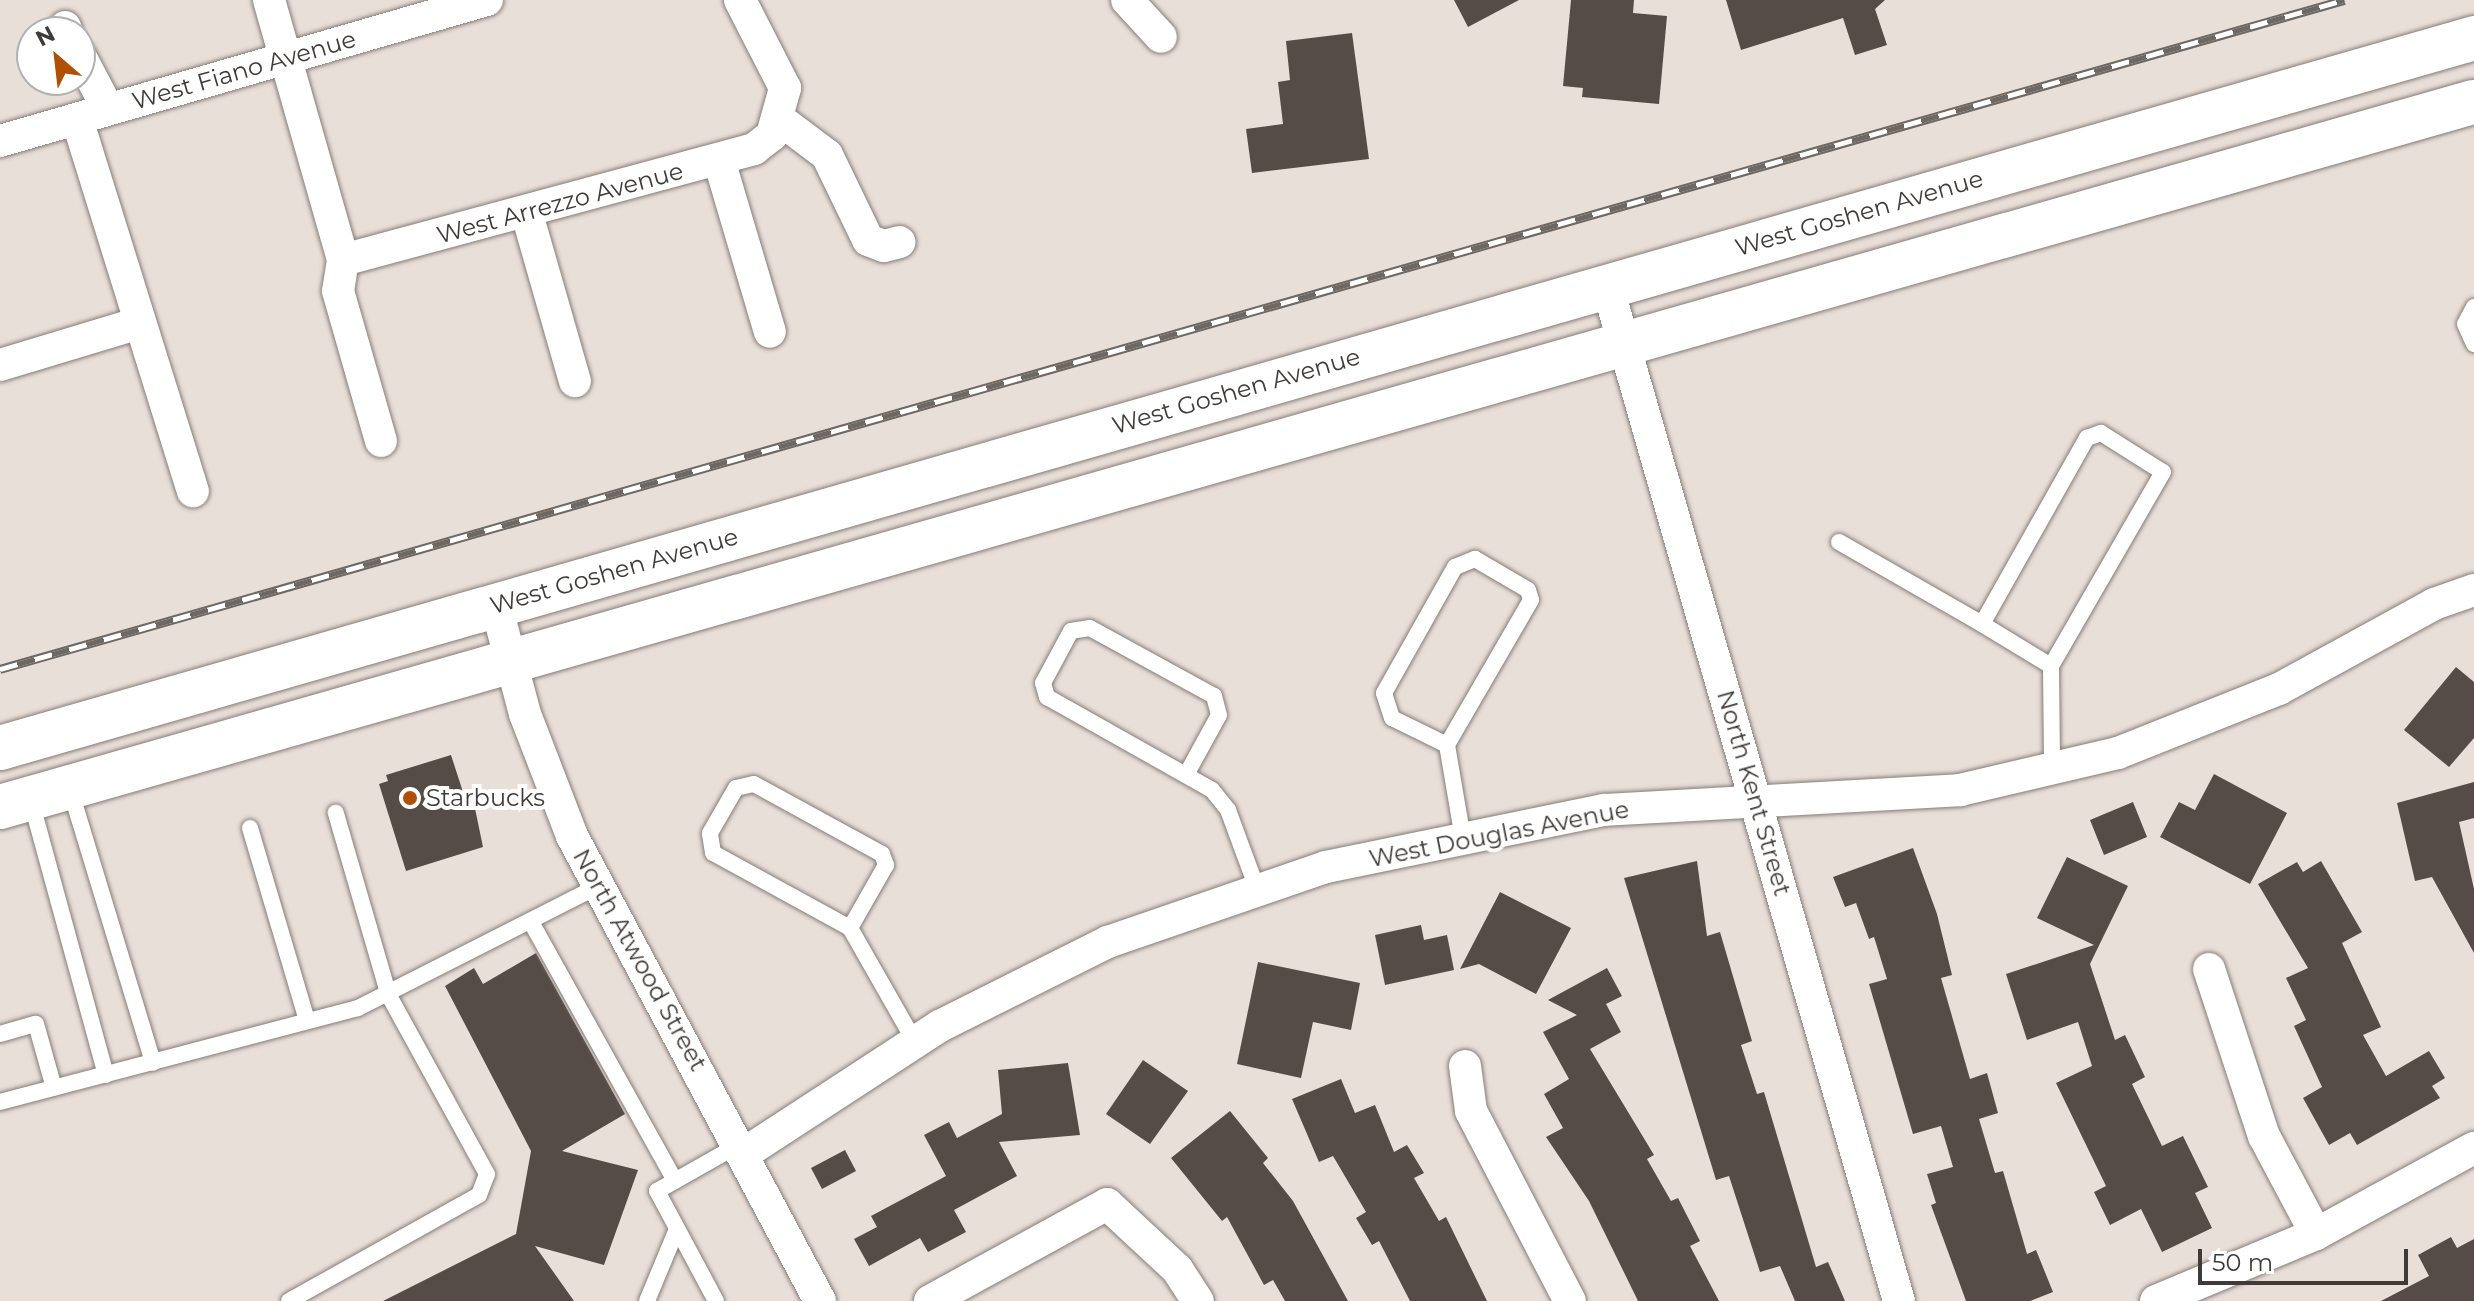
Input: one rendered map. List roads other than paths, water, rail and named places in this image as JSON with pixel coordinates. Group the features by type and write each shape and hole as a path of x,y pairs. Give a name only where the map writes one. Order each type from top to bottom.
{"main road":[{"name":"West Goshen Avenue","path":"0,748 2474,38"},
{"path":"33,798 2474,102"},
{"path":"33,798 44,770 83,750 332,677 359,645"}],"street":[{"path":"269,0 289,57 343,260 338,291 381,441"},
{"name":"West Fiano Avenue","path":"0,141 487,0"},
{"path":"740,0 785,88 775,127 813,139 832,162 868,240 884,246 900,242"},
{"path":"1127,0 1161,37"},
{"path":"96,86 108,109"},
{"path":"77,119 136,324 193,491"},
{"name":"West Arrezzo Avenue","path":"343,260 527,214 719,160 775,127"},
{"path":"719,160 770,332"},
{"path":"527,214 575,381"},
{"name":"North Kent Street","path":"1607,285 1627,343 1899,1301"},
{"path":"0,365 136,324"},
{"name":"West Douglas Avenue","path":"743,1148 915,1042 1108,942 1326,867 1604,810 1960,790 2118,753 2279,689 2434,604 2474,590"},
{"name":"North Atwood Street","path":"496,605 548,781 598,886 743,1148 820,1301"},
{"path":"2209,969 2264,1136 2316,1234"},
{"path":"1465,1066 1471,1111 1570,1301"},
{"path":"2156,1301 2316,1234 2474,1148"},
{"path":"930,1301 1107,1204 1177,1269 1198,1301"}],"lane":[{"path":"2474,307 2465,324 2474,344"},
{"path":"1982,624 2087,438 2101,433 2153,460 2163,472 2051,666 2052,768"},
{"path":"1839,542 2051,666"},
{"path":"1447,745 1392,718 1384,693 1455,567 1475,559 1528,590 1531,600 1447,745 1463,839"},
{"path":"1186,775 1219,715 1214,696 1090,628 1071,631 1043,683 1047,697 1212,790 1228,810 1258,891"},
{"path":"850,928 886,865 882,854 754,784 736,788 710,833 713,853 850,928 915,1042"},
{"path":"33,798 153,1063"},
{"path":"33,798 106,1075"},
{"path":"289,1301 479,1195 487,1174 389,996 336,813"},
{"path":"250,828 307,1021"},
{"path":"0,1102 153,1063 389,996 598,886"},
{"path":"531,922 675,1181"},
{"path":"0,1034 36,1024 54,1088"},
{"path":"716,1301 657,1191 743,1148"},
{"path":"647,1301 677,1229"}],"railway":[{"path":"0,669 2344,0"}],"place":[{"name":"Starbucks","path":"410,798"}]}
